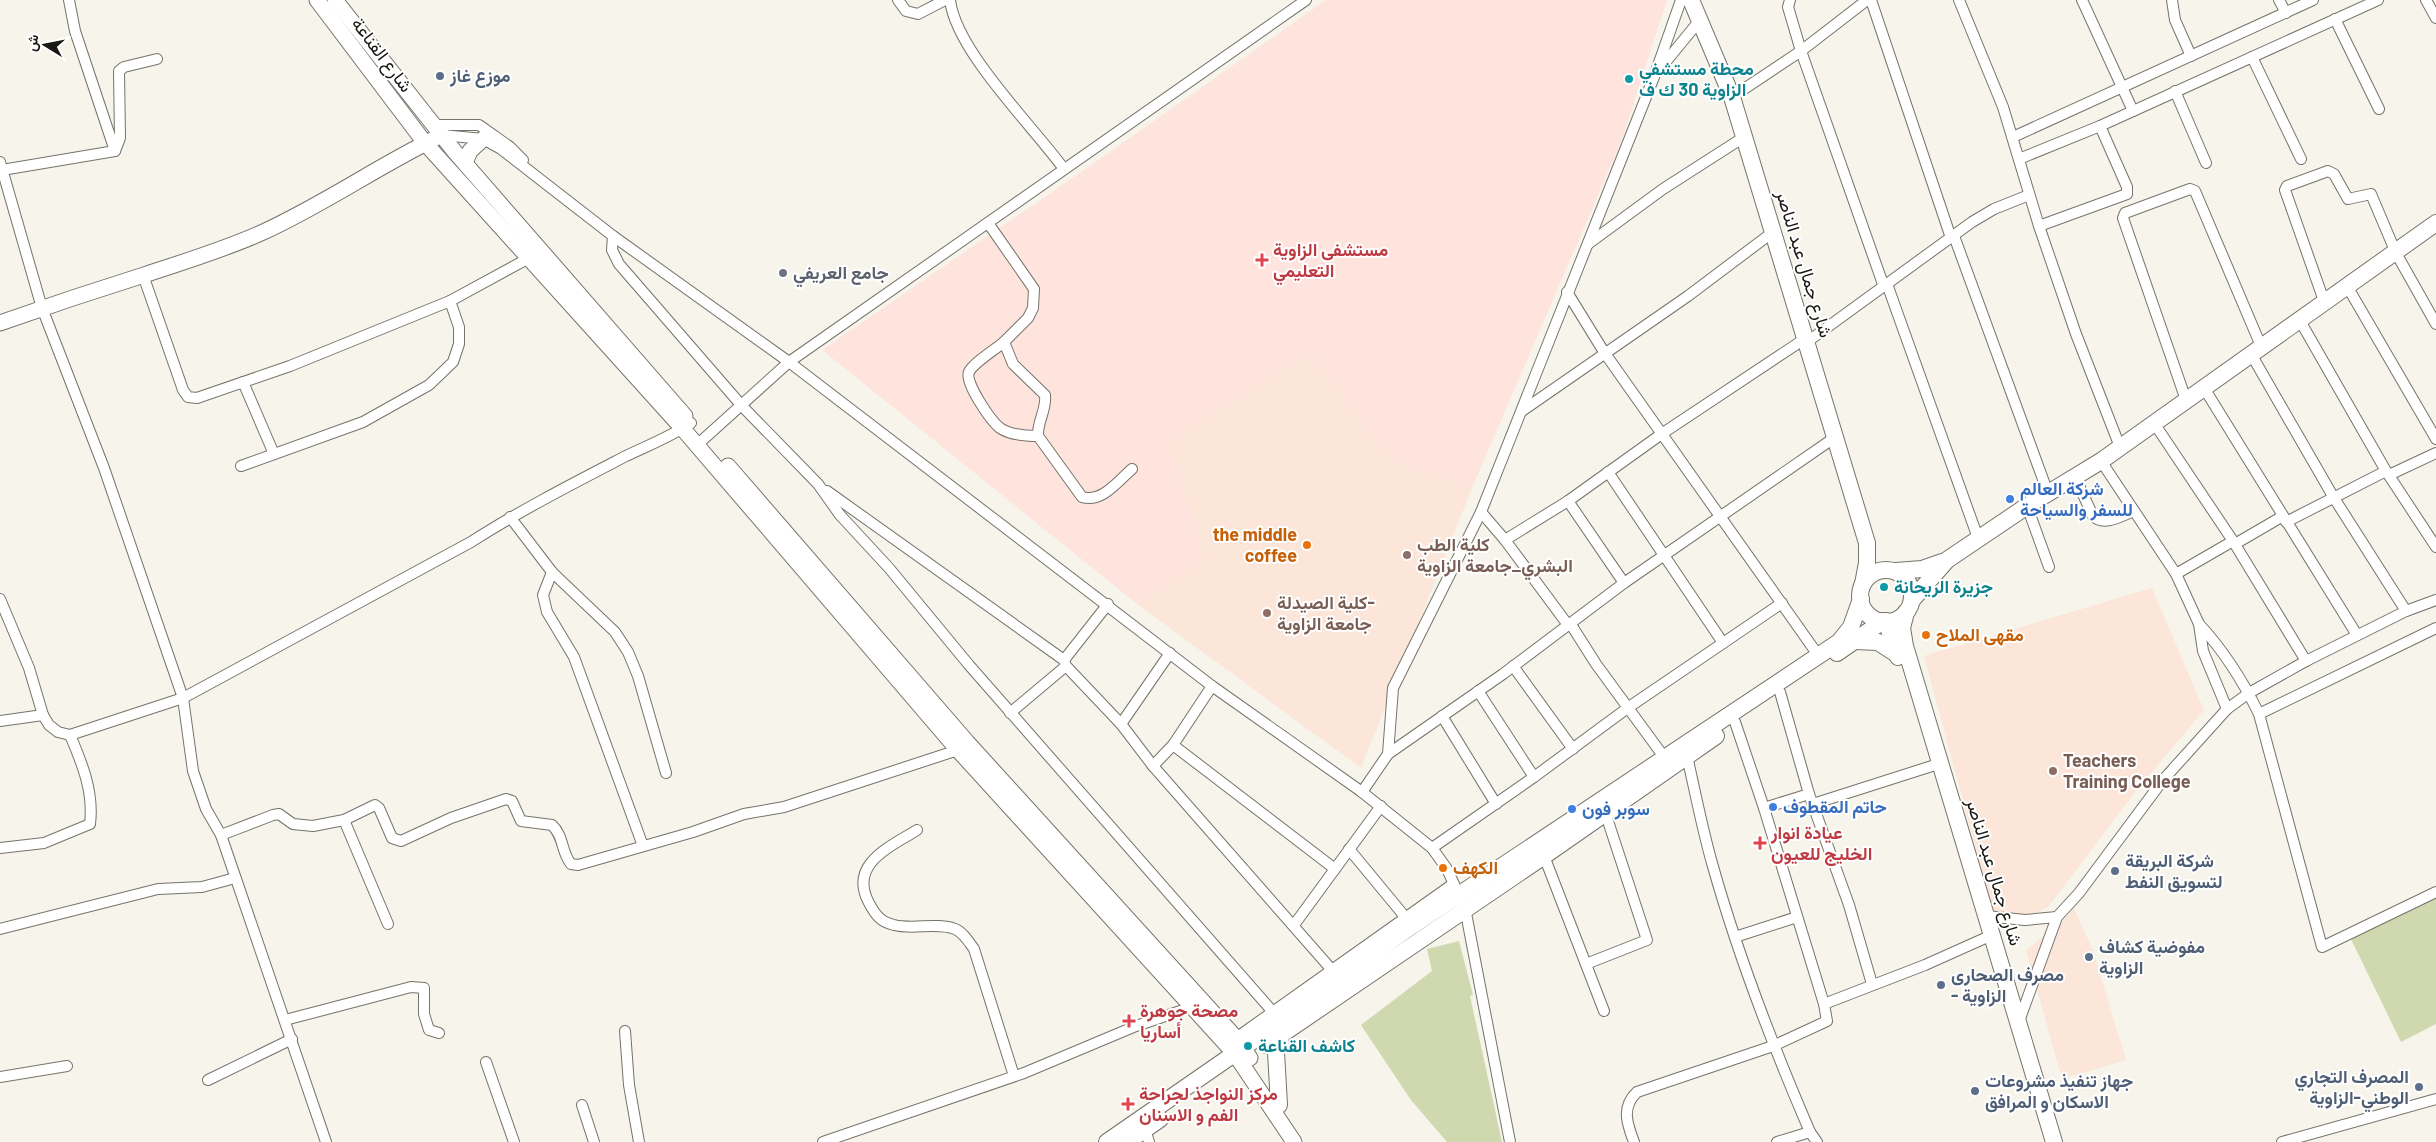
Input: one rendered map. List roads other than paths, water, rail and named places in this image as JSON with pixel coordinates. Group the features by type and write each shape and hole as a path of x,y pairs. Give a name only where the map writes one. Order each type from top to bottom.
{"main road":[{"name":"شارع القناعة","path":"317,0 422,138 529,258 687,426"},
{"name":"شارع القناعة","path":"335,0 465,164 687,426"},
{"name":"شارع جمال عبد الناصر","path":"1691,0 1732,97 1867,543 1877,558 1893,571"},
{"path":"0,323 202,256 261,233 301,214 330,195 401,158 422,138 438,130"},
{"path":"465,164 470,151 483,139"},
{"path":"1947,560 1922,568 1874,572 1862,591 1866,612 1874,618 1884,621 1895,620 1947,560 2027,506 2120,448 2436,223"},
{"path":"687,426 963,746 1241,1052 1303,1142"},
{"name":"شارع جمال عبد الناصر","path":"1459,896 1664,757 1839,642 1846,635 1856,618 1867,564 1867,543"},
{"path":"1893,571 1909,582 1909,606"},
{"name":"شارع جمال عبد الناصر","path":"1909,606 1902,628 1905,646 1986,916 1988,937"},
{"path":"1107,1142 1241,1052 1358,964 1459,896 1544,856 1605,812 1884,621"},
{"name":"شارع جمال عبد الناصر","path":"1884,621 1898,655 2054,1142"},
{"path":"1855,641 1878,642 1898,655"},
{"path":"1127,1142 1147,1136 1241,1052 1282,1034 1459,896"},
{"name":"شارع جمال عبد الناصر","path":"2016,1028 2045,1142"},
{"path":"1279,1105 1276,1052 1282,1034"},
{"path":"1241,1052 1294,1142"}],"street":[{"path":"68,0 75,31 115,151"},
{"path":"898,0 906,11 918,14 945,0"},
{"path":"950,0 960,34 1003,93 1064,169"},
{"path":"701,441 789,362 1306,0"},
{"path":"1388,754 1393,688 1480,512 1654,77 1681,0"},
{"path":"1790,0 1788,7 1801,51 1978,538"},
{"path":"1732,97 1801,51 1867,0"},
{"path":"1871,0 1953,237 2048,494"},
{"path":"1959,0 2013,137 2039,226 2076,334 2120,448"},
{"path":"2082,0 2133,111"},
{"path":"2172,0 2175,20 2191,56"},
{"path":"2279,0 2286,13"},
{"path":"2013,137 2313,0"},
{"path":"2019,159 2100,126 2378,0"},
{"path":"2426,0 2436,18"},
{"path":"2335,19 2379,109"},
{"path":"1654,77 1700,20"},
{"path":"2252,57 2301,159"},
{"path":"115,151 120,138 119,71 124,67 157,59"},
{"path":"2175,91 2206,163"},
{"path":"438,130 473,123 484,127 510,146 546,184"},
{"path":"2039,226 2126,194 2127,187 2100,126"},
{"path":"438,130 483,139 501,149 613,236 789,362 1108,604 1212,686 1381,806 1432,848 1447,869 1459,896 1510,1142"},
{"path":"1587,245 1663,189 1744,137"},
{"path":"115,151 1,166 42,308 104,468 183,698 193,771 206,809 221,835 326,1142"},
{"path":"2324,302 2286,187 2328,171 2334,174 2348,199 2370,193 2396,253 2436,324"},
{"path":"2186,400 2123,221 2125,213 2190,190 2194,191 2256,350 2334,498 2406,611"},
{"path":"1505,540 1568,500 1663,433 1806,340 1979,218 2030,195"},
{"path":"988,222 1034,289 1033,308 1028,318 1004,342 970,369 967,377 969,386 1000,428 1022,436 1038,436"},
{"path":"1521,412 1604,352 1688,296 1773,232"},
{"path":"613,236 612,250 619,264 742,406 818,484 840,515 888,568 1010,713 1273,1012"},
{"path":"144,275 183,390 188,397 197,398 290,366 450,301 529,258"},
{"path":"2347,286 2436,439"},
{"path":"1567,292 1604,352 1818,655"},
{"path":"241,466 363,422 428,385 453,362 459,344 459,327 450,301"},
{"path":"2299,320 2388,473 2436,547"},
{"path":"1004,342 1013,364 1045,395 1044,410 1037,427 1038,436 1082,497 1092,500 1100,496 1132,469"},
{"path":"243,382 274,454"},
{"path":"2204,388 2357,635"},
{"path":"2154,423 2234,543 2306,661"},
{"path":"0,599 29,668 43,715 49,725 58,732 70,735 183,698 472,542 510,517 628,455 659,443 687,426"},
{"path":"1362,792 1388,754 1513,666 1624,583 1834,438"},
{"path":"2176,574 2234,543 2285,519 2436,453"},
{"path":"2100,461 2176,574 2199,624 2226,656 2249,693 2259,714 2322,947 2436,892"},
{"path":"1608,472 1723,643"},
{"path":"2075,477 2093,516 2098,521 2104,522 2134,511"},
{"path":"818,484 1065,663 1121,724 1153,766 1332,970"},
{"path":"1568,500 1624,583"},
{"path":"2027,506 2049,566"},
{"path":"1480,512 1505,540 1569,624 1664,757"},
{"path":"510,517 552,572 615,632 628,652 638,676 666,773"},
{"path":"552,572 543,595 547,612 574,657 643,846"},
{"path":"2016,1028 2057,917 2079,893 2163,780 2227,709 2249,693 2306,661 2406,611 2436,600"},
{"path":"1432,848 1534,777 1629,707 1782,603"},
{"path":"1010,713 1065,663 1108,604"},
{"path":"2199,624 2203,651 2227,709"},
{"path":"2259,714 2436,628"},
{"path":"1121,724 1170,653"},
{"path":"1513,666 1573,749"},
{"path":"1153,766 1174,745 1212,686"},
{"path":"1478,691 1534,777"},
{"path":"1780,692 1811,799 1849,905 1872,984"},
{"path":"0,721 43,715"},
{"path":"1442,716 1496,804"},
{"path":"1634,1142 1626,1121 1626,1109 1631,1098 1637,1092 1773,1046 1827,1022 1824,1004 1736,722"},
{"path":"0,848 44,842 90,824 91,803 84,769 70,735"},
{"path":"1174,745 1335,869"},
{"path":"221,835 273,815 279,814 293,824 300,826 313,826 344,820 375,805 379,808 392,838 401,841 451,818 506,799 512,801 521,821 552,825 557,830 567,859 571,864 586,863 744,814 784,807 963,746"},
{"path":"1687,756 1712,862 1735,937 1773,1046 1810,1132 1817,1142"},
{"path":"1764,808 1811,799 1932,766"},
{"path":"1294,925 1381,806"},
{"path":"1586,964 1647,940 1605,812"},
{"path":"344,820 388,924"},
{"path":"917,830 876,856 864,873 865,895 877,918 891,925 910,928 956,929 966,938 974,949 1014,1076"},
{"path":"1349,850 1406,918"},
{"path":"1544,856 1604,1011"},
{"path":"0,929 158,889 202,887 235,878"},
{"path":"1241,1052 1273,1012 1406,918 1459,896"},
{"path":"1986,916 2013,920 2057,917"},
{"path":"1735,937 1797,917"},
{"path":"1824,1004 1925,965 1988,937"},
{"path":"285,1020 411,987 424,988 424,1014 429,1030 439,1033"},
{"path":"823,1142 1014,1076 1136,1026 1197,1005"},
{"path":"625,1031 629,1085 639,1142"},
{"path":"208,1080 292,1039"},
{"path":"486,1062 514,1142"},
{"path":"0,1077 68,1066"},
{"path":"2282,1142 2436,1099"},
{"path":"582,1105 594,1142"},
{"path":"1777,1142 1810,1132"}],"place":[{"name":"موزع غاز","path":"440,76"},
{"name":"محطة مستشفي الزاوية 30 ك ف","path":"1629,79"},
{"name":"مستشفى الزاوية التعليمي","path":"1262,260"},
{"name":"جامع العريفي","path":"783,273"},
{"name":"شركة العالم للسفر والسياحة","path":"2010,499"},
{"name":"the middle coffee","path":"1307,545"},
{"name":"كلية الطب البشري_جامعة الزاوية","path":"1407,555"},
{"name":"جزيرة الريحانة","path":"1884,587"},
{"name":"كلية الصيدلة- جامعة الزاوية","path":"1267,613"},
{"name":"مقهى الملاح","path":"1926,635"},
{"name":"Teachers Training College","path":"2053,771"},
{"name":"حاتم المقطوف","path":"1773,807"},
{"name":"سوبر فون","path":"1572,809"},
{"name":"عيادة انوار الخليج للعيون","path":"1760,843"},
{"name":"الكهف","path":"1443,868"},
{"name":"شركة البريقة لتسويق النفط","path":"2115,871"},
{"name":"مفوضية كشاف الزاوية","path":"2089,957"},
{"name":"مصرف الصحارى - الزاوية","path":"1941,985"},
{"name":"مصحة جوهرة أساريا","path":"1129,1021"},
{"name":"كاشف القناعة","path":"1248,1046"},
{"name":"المصرف التجاري الوطني-الزاوية","path":"2419,1087"},
{"name":"جهاز تنفيذ مشروعات الاسكان و المرافق","path":"1975,1091"},
{"name":"مركز النواجذ لجراحة الفم و الاسنان","path":"1128,1104"}]}
